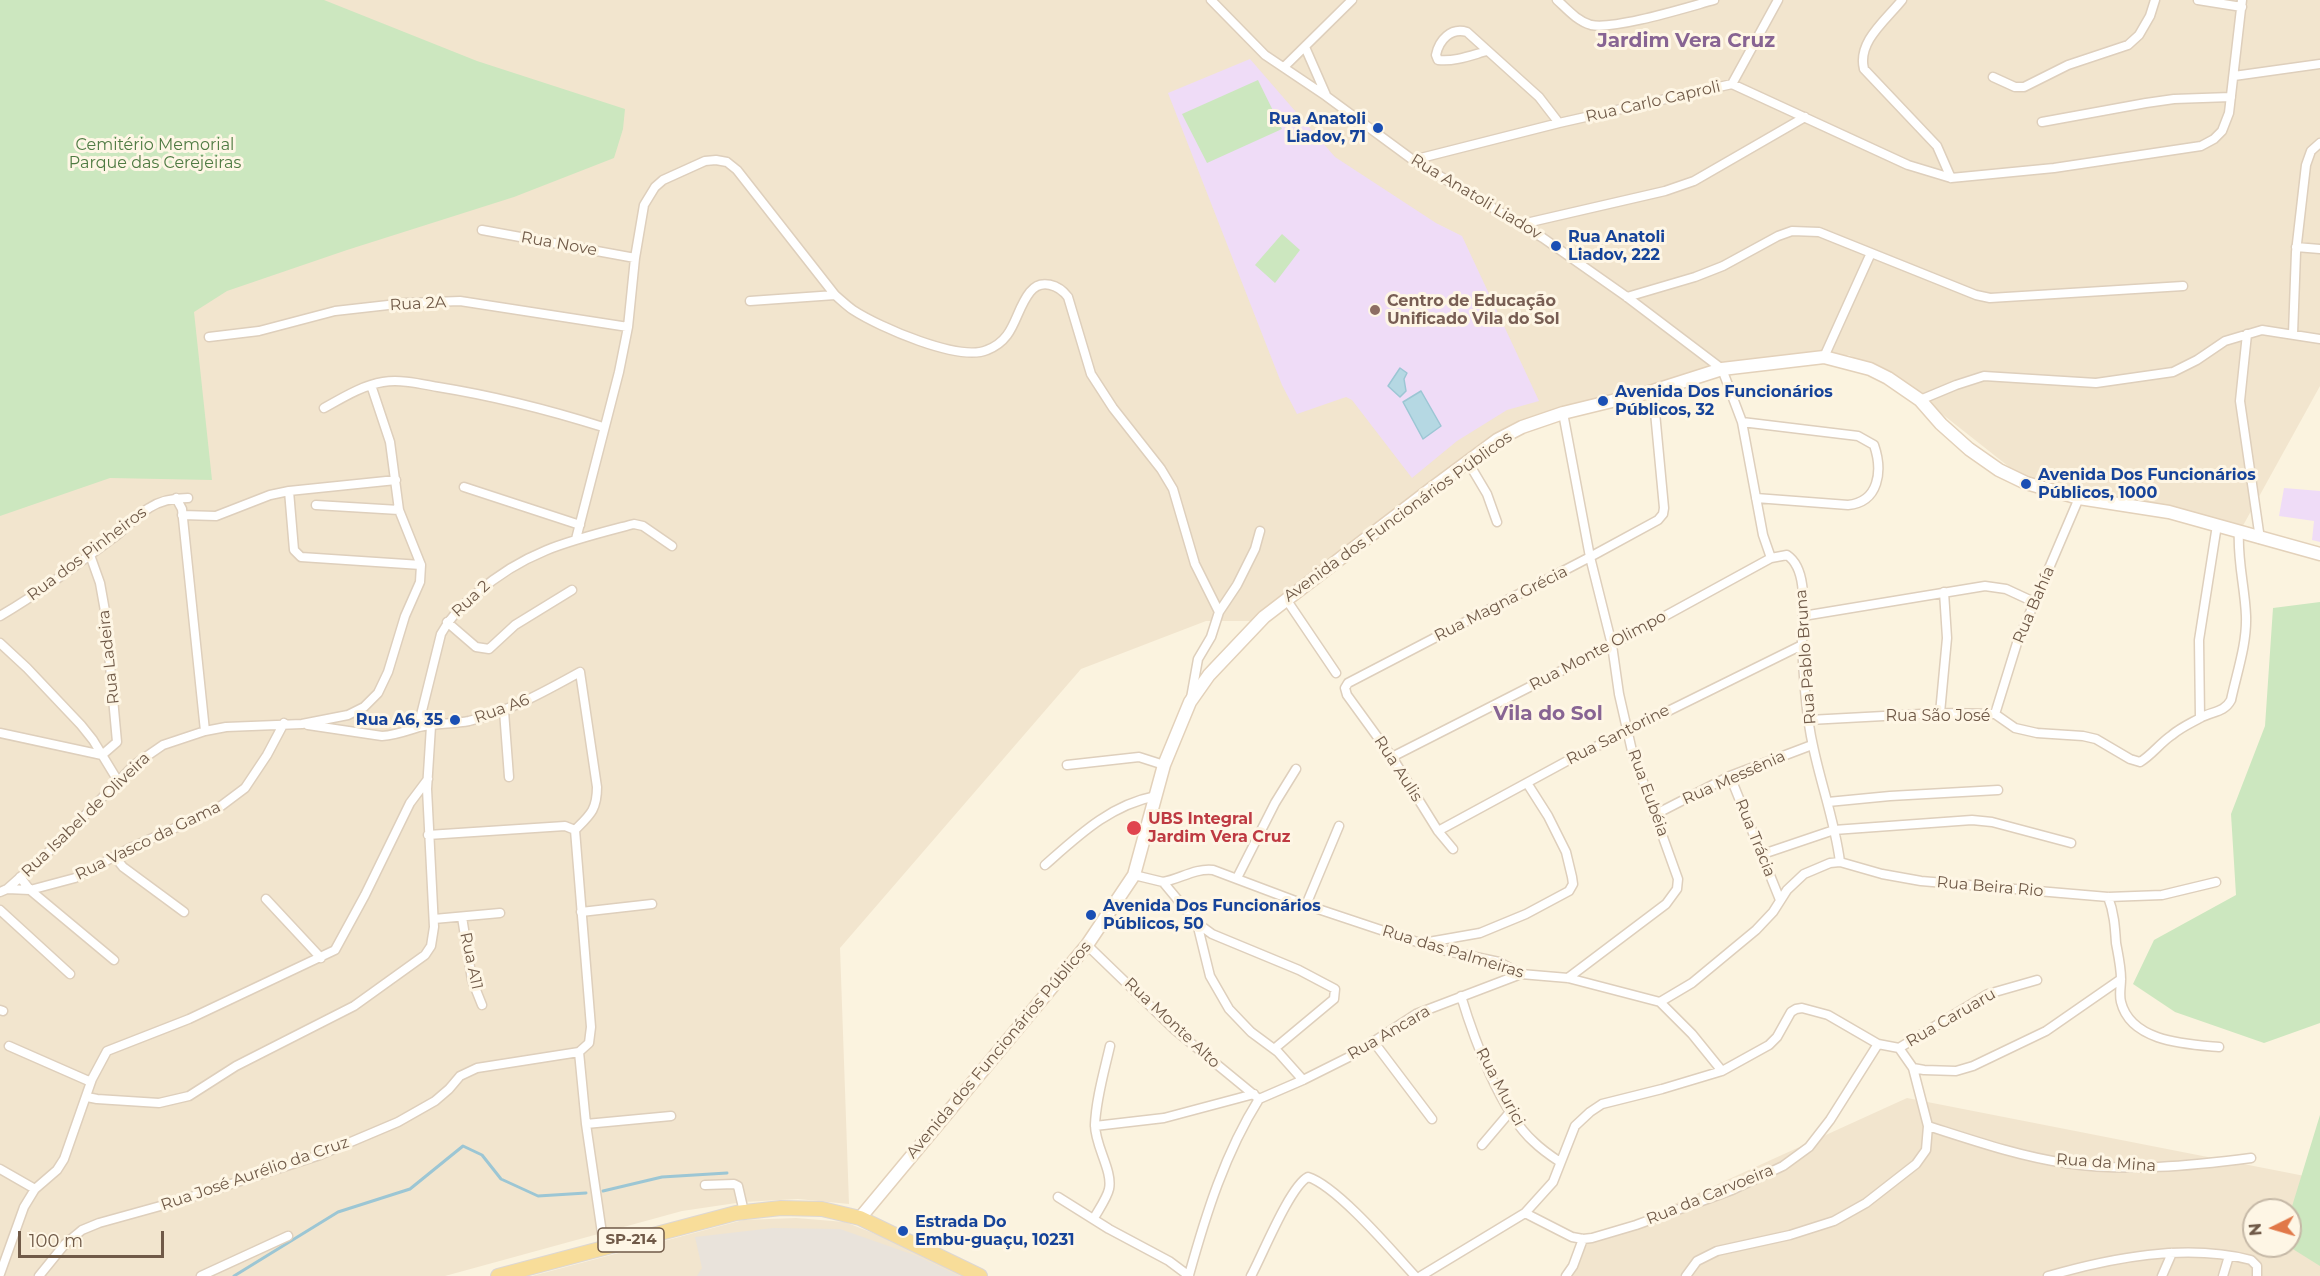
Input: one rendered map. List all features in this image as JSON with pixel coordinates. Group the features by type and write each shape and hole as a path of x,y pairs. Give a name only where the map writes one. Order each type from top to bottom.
{"main road":[{"name":"SP-214","path":"498,1276 744,1212 781,1208 822,1209 860,1218 980,1276"}],"street":[{"name":"Rua Anatoli Liadov","path":"1211,0 1265,55 1326,96 1413,160 1522,224 1627,297 1722,369"},
{"path":"1284,67 1352,0"},
{"path":"1557,0 1581,21 1599,26 1627,22 1714,0"},
{"path":"1732,84 1778,0"},
{"path":"1902,0 1863,48 1861,60 1864,69 1937,146 1951,178 2054,168 2201,146 2214,139 2222,131 2229,113 2242,3 2198,0"},
{"path":"1993,77 2015,87 2024,87 2068,65 2128,45 2139,35 2150,16 2155,0"},
{"path":"1487,51 1443,61 1438,60 1436,55 1443,40 1451,32 1458,30 1467,32 1539,97 1559,123"},
{"path":"1305,47 1326,96"},
{"path":"2234,76 2320,64"},
{"name":"Rua Carlo Caproli","path":"1413,160 1559,123 1732,84 1908,165 1951,178"},
{"path":"2042,122 2174,99 2232,97"},
{"path":"1522,224 1665,191 1694,181 1804,117"},
{"path":"2293,334 2296,247 2306,165 2311,151 2320,143"},
{"path":"576,539 619,372 628,327 635,258 644,205 655,187 663,180 705,161 716,160 727,162 737,170 835,296 853,310 905,335 947,350 965,353 986,351 1001,342 1015,324 1030,291 1047,284 1056,285 1063,291 1068,297 1091,374 1113,408 1161,469 1173,489 1194,564 1219,612"},
{"name":"Rua Nove","path":"482,230 635,258"},
{"path":"1627,297 1695,277 1723,266 1778,236 1792,231 1819,232 1976,295 1990,298 2183,286"},
{"path":"2296,247 2320,249"},
{"path":"1824,357 1871,253"},
{"path":"750,301 835,296"},
{"name":"Rua 2A","path":"209,337 259,331 335,311 406,303 460,302 628,327"},
{"path":"1920,400 1984,376 2096,383 2173,372 2197,360 2225,341 2262,330 2320,339"},
{"path":"2247,334 2240,401 2260,539"},
{"name":"Avenida dos Funcionários Públicos","path":"860,1218 1087,945 1134,875 1164,765 1190,702 1209,675 1244,635 1286,599 1508,434 1563,413 1653,391 1722,369 1824,357 1869,369 1888,378 1920,400 1941,424 1969,449 1999,470 2026,483 2079,498 2144,507 2320,554"},
{"path":"1722,369 1742,422 1763,535 1771,558"},
{"path":"324,408 371,385 400,381 469,392 549,410 603,427"},
{"path":"289,491 294,550 302,557 421,565 399,510 390,442 371,385"},
{"name":"Rua Magna Grécia","path":"1345,688 1348,683 1590,558 1658,520 1664,508 1653,391"},
{"name":"Rua Eubéia","path":"1563,413 1590,558 1612,645 1627,730 1638,771 1656,814 1678,879 1677,889 1666,904 1568,978"},
{"path":"1742,422 1858,436 1874,445 1878,456 1875,488 1869,498 1859,504 1756,498"},
{"path":"1468,462 1487,494 1497,522"},
{"path":"182,512 216,516 270,495 289,491 396,480"},
{"path":"464,487 580,525"},
{"path":"176,498 182,512 205,732"},
{"name":"Rua dos Pinheiros","path":"0,615 28,599 90,555 148,508 164,500 188,498 182,512"},
{"name":"Rua Bahía","path":"1995,714 2017,643 2079,498"},
{"path":"316,505 399,510"},
{"name":"Rua 2","path":"418,728 437,646 447,622 459,608 496,576 530,556 576,539 634,524 643,526 672,546"},
{"path":"2217,525 2199,640 2200,717 2227,707 2231,700 2243,649 2246,618 2238,549 2239,531"},
{"path":"1190,702 1198,659 1211,637 1219,612 1237,585 1255,549 1260,531"},
{"name":"Rua Ladeira","path":"90,555 100,583 105,611 110,678 117,723 117,742 102,755"},
{"name":"Rua Pablo Bruna","path":"1771,558 1787,555 1793,559 1802,584 1802,645 1812,745 1828,802 1840,862"},
{"name":"Rua Monte Olimpo","path":"1392,757 1612,645 1771,558"},
{"name":"Rua Isabel de Oliveira","path":"4,890 53,848 143,757 163,745 226,727 302,724 356,712 378,693 388,672 405,616 420,582 421,565"},
{"path":"1803,616 1971,587 1994,586 2034,602"},
{"path":"447,622 476,647 489,649 515,625 572,590"},
{"path":"1940,713 1947,638 1944,592"},
{"path":"1286,599 1336,674"},
{"path":"0,643 81,725 118,781"},
{"name":"Rua Santorine","path":"1438,831 1627,730 1802,645"},
{"name":"Rua A6","path":"418,728 467,721 504,711 533,699 580,672 597,788 597,804 591,814 574,830"},
{"name":"Rua Aulis","path":"1345,688 1347,695 1392,757 1438,831 1453,849"},
{"path":"504,711 509,777"},
{"name":"Rua São José","path":"1809,720 1940,713 1995,714 2015,728 2037,733 2096,739 2130,759 2140,762 2173,734 2200,717"},
{"name":"Rua Vasco da Gama","path":"4,890 30,890 75,878 217,809 245,788 284,723"},
{"path":"302,724 382,736 395,735 418,728"},
{"path":"87,1097 159,1103 189,1096 236,1066 354,1006 424,956 431,946 434,919 428,835 431,726"},
{"path":"0,733 102,755"},
{"name":"Rua Messênia","path":"1656,814 1730,776 1812,745"},
{"path":"1067,765 1139,757 1164,765"},
{"path":"1237,878 1275,803 1296,769"},
{"name":"Rua Trácia","path":"1730,776 1780,900"},
{"path":"0,1275 20,1215 34,1189 57,1170 64,1159 91,1082 110,1049 189,1019 335,950 410,804 428,779"},
{"path":"1419,943 1480,933 1526,914 1569,891 1573,884 1566,852 1548,816 1527,783"},
{"path":"1828,802 1998,790"},
{"path":"1044,865 1104,816 1132,802 1156,796"},
{"path":"1763,854 1834,830 1972,820 1992,822 2071,843"},
{"path":"428,835 565,826 574,830 591,1027 590,1043 579,1052 586,1124 604,1247"},
{"path":"1306,905 1339,826"},
{"path":"116,857 123,867 184,912"},
{"path":"1722,1071 1692,1034 1660,1002 1717,963 1762,924 1804,874 1818,867 1840,862"},
{"name":"Rua Beira Rio","path":"1840,862 1882,874 1921,881 2108,897 2162,895 2216,882"},
{"name":"Rua das Palmeiras","path":"1164,882 1204,869 1237,878 1306,905 1450,953 1499,962 1521,974 1568,978 1660,1002"},
{"path":"1134,875 1164,882 1197,923 1212,934 1299,970 1335,989 1334,999 1274,1048"},
{"path":"20,878 30,890 114,960"},
{"path":"2108,897 2113,914 2121,979 2119,992 2126,1014 2142,1030 2184,1044 2219,1047"},
{"path":"266,899 321,958"},
{"path":"581,912 652,904"},
{"path":"0,910 70,974"},
{"path":"434,919 500,913"},
{"name":"Rua A11","path":"462,917 472,980 482,1005"},
{"path":"1197,923 1210,976 1229,1009 1251,1032 1274,1048 1303,1080"},
{"name":"Rua Monte Alto","path":"1087,945 1175,1030 1257,1097"},
{"name":"Rua Ancara","path":"1095,1126 1164,1118 1257,1097 1303,1080 1351,1056 1416,1014 1521,974"},
{"path":"1913,1068 1956,1071 1973,1066 2046,1031 2121,979"},
{"name":"Rua Caruaru","path":"1899,1048 1988,994 2037,980"},
{"name":"Rua Murici","path":"1461,996 1472,1031 1510,1112 1533,1142 1560,1162"},
{"path":"1421,1276 1525,1213 1553,1182 1575,1126 1590,1112 1602,1104 1722,1071 1769,1045 1777,1037 1791,1012 1796,1009 1802,1008 1828,1015 1878,1044 1899,1048 1913,1068 1928,1126 1926,1150 1916,1164 1866,1203 1834,1221 1790,1235 1705,1255 1686,1276"},
{"path":"1373,1041 1432,1119"},
{"name":"Rua da Carvoeira","path":"1583,1239 1636,1225 1732,1190 1784,1166 1809,1147 1830,1120 1878,1044"},
{"path":"9,1046 91,1082"},
{"path":"1094,1218 1109,1190 1110,1180 1100,1154 1095,1126 1098,1098 1110,1046"},
{"name":"Rua José Aurélio da Cruz","path":"39,1276 65,1244 82,1230 331,1151 398,1122 449,1089 460,1076 477,1068 579,1052"},
{"path":"1058,1197 1109,1229 1169,1261 1189,1276 1215,1191 1257,1097"},
{"path":"1482,1145 1510,1112"},
{"path":"586,1124 671,1116"},
{"name":"Rua da Mina","path":"1928,1126 1993,1146 2063,1163 2183,1167 2252,1158"},
{"path":"0,1169 34,1189"},
{"path":"1251,1276 1266,1242 1298,1186 1308,1177 1317,1180 1350,1208 1416,1276"},
{"path":"705,1185 734,1184 738,1186 744,1212"},
{"path":"1525,1213 1583,1239 1573,1266 1566,1276"},
{"path":"201,1276 288,1236"},
{"path":"2162,1276 2172,1253"},
{"path":"2048,1276 2134,1257 2172,1253 2229,1256 2251,1260 2257,1266 2258,1276"},
{"path":"2223,1276 2229,1256"}],"shaded area":[{"path":"0,0 2320,0 2320,386 2240,531 2032,485 1913,391 1849,355 1722,369 1510,428 1255,621 1206,621 1081,669 840,948 849,1204 798,1199 743,1202 682,1211 445,1276 0,1276"},
{"name":"Centro de Educação Unificado Vila do Sol","path":"1250,59 1335,157 1436,223 1462,236 1539,401 1507,410 1457,441 1412,478 1352,400 1346,397 1297,414 1282,385 1168,93"},
{"path":"2284,488 2320,491 2320,542 2312,540 2314,521 2279,516"},
{"path":"1907,1098 2320,1179 2320,1276 1562,1276 1582,1246"},
{"path":"796,1218 845,1222 982,1276 532,1276 743,1220"},
{"path":"773,1228 840,1229 917,1256 959,1276 697,1276 702,1268 695,1237"}],"green space":[{"name":"Cemitério Memorial Parque das Cerejeiras","path":"0,0 324,0 477,61 625,109 623,129 614,158 514,197 227,291 194,312 212,480 110,478 0,516"},
{"path":"1258,80 1282,129 1207,163 1182,114"},
{"path":"1282,234 1300,250 1275,283 1255,265"},
{"path":"2320,602 2320,1023 2264,1043 2175,1012 2133,984 2154,940 2236,895 2231,814 2265,726 2273,608"},
{"path":"2320,1115 2320,1266 2302,1255 2302,1198 2295,1198"}],"water":[{"path":"1400,368 1407,373 1404,379 1406,391 1400,397 1388,386"},
{"path":"1421,391 1441,426 1423,439 1403,402"}],"waterway":[{"path":"234,1276 338,1212 410,1189 463,1146 482,1155 501,1179 538,1196 586,1193"},
{"path":"603,1191 662,1177 727,1173"}],"place":[{"name":"Rua Anatoli Liadov, 71","path":"1378,128"},
{"name":"Rua Anatoli Liadov, 222","path":"1556,246"},
{"name":"Centro de Educação Unificado Vila do Sol","path":"1375,310"},
{"name":"Avenida Dos Funcionários Públicos, 32","path":"1603,401"},
{"name":"Avenida Dos Funcionários Públicos, 1000","path":"2026,484"},
{"name":"Rua A6, 35","path":"455,720"},
{"name":"UBS Integral Jardim Vera Cruz","path":"1134,828"},
{"name":"Avenida Dos Funcionários Públicos, 50","path":"1091,915"},
{"name":"Estrada Do Embu-guaçu, 10231","path":"903,1231"}],"district":[{"name":"Jardim Vera Cruz","path":"1686,41"},
{"name":"Vila do Sol","path":"1548,714"}]}
